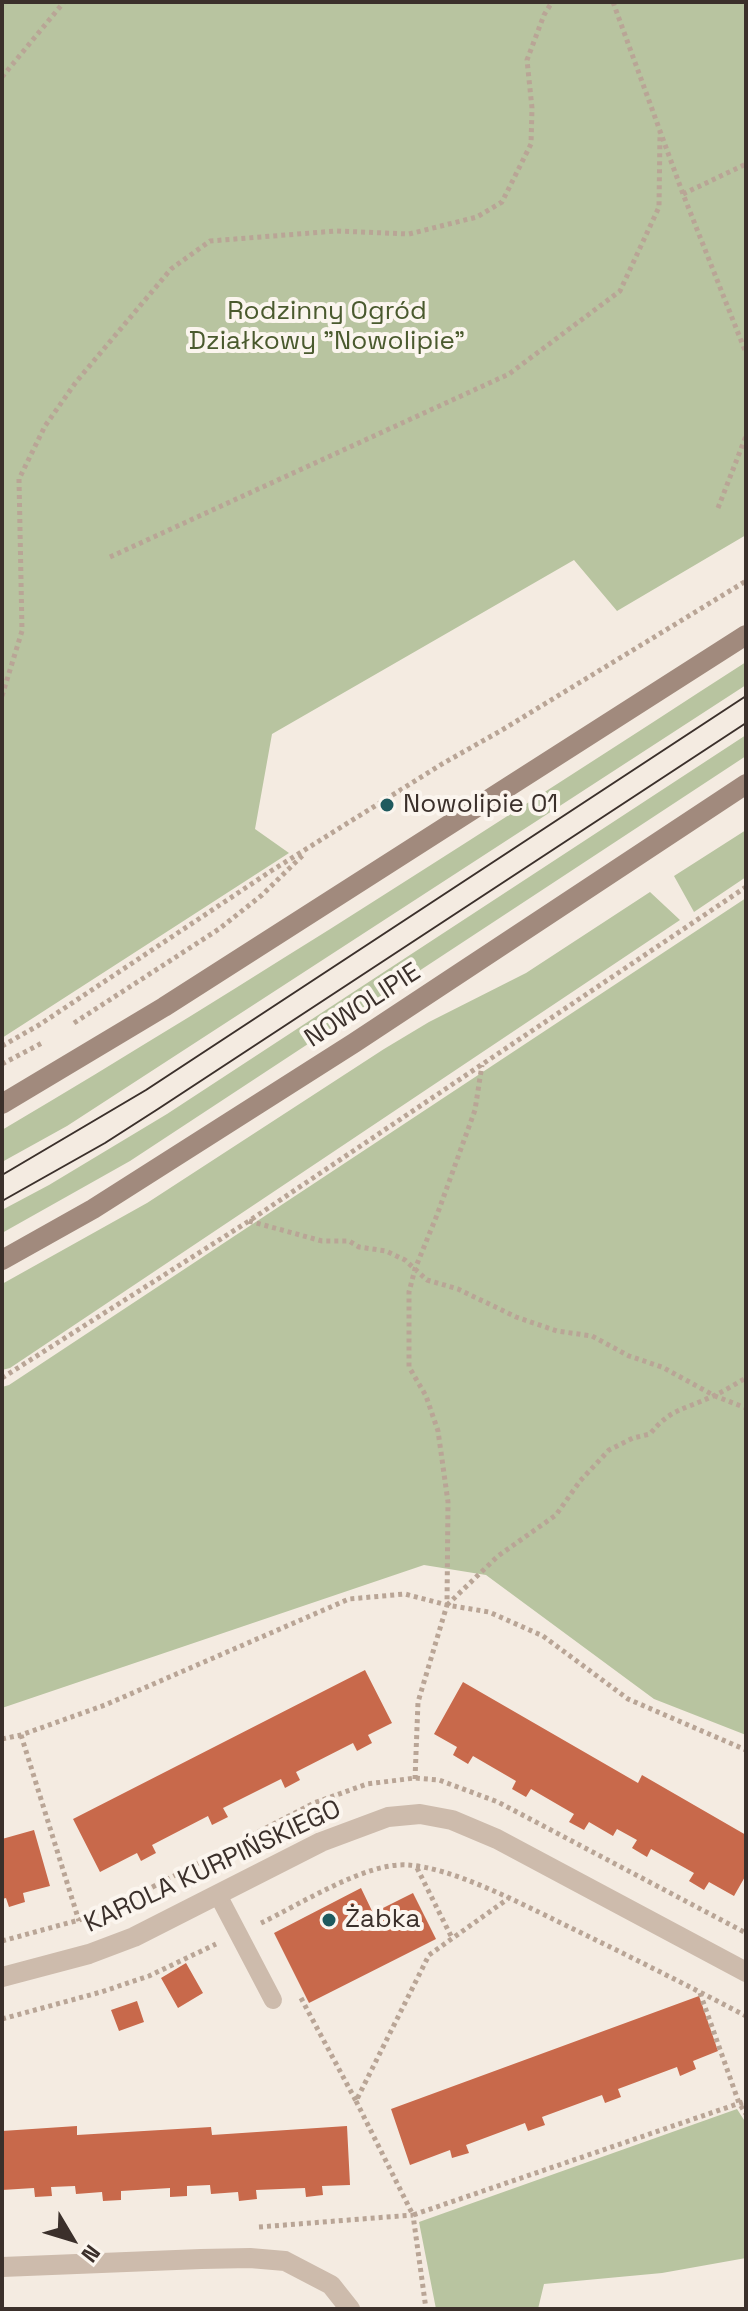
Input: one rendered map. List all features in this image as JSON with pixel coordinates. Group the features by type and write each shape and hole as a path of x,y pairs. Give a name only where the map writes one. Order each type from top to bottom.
{"main road":[{"path":"2,1104 164,1007 746,635"},
{"name":"NOWOLIPIE","path":"2,1260 93,1209 354,1043 746,784"}],"street":[{"name":"KAROLA KURPIŃSKIEGO","path":"2,1977 89,1954 134,1937 321,1842 388,1817 420,1814 452,1820 497,1839 746,1972"},
{"path":"2,2267 201,2259 285,2261 331,2285 350,2309"}],"lane":[{"path":"218,1895 273,2000"}],"path":[{"path":"2,77 64,2"},
{"path":"2,696 22,631 19,479 45,426 76,382 171,269 210,241 336,231 409,234 477,217 502,202 531,144 532,108 527,60 552,2"},
{"path":"613,2 683,194 746,350"},
{"path":"110,557 509,374 620,291 659,207 660,132"},
{"path":"683,194 746,164"},
{"path":"718,508 746,436"},
{"path":"2,1046 442,764 746,581"},
{"path":"72,1025 219,929 262,895 313,845"},
{"path":"2,1378 249,1221 746,887"},
{"path":"2,1064 48,1039"},
{"path":"415,1778 418,1702 447,1605 448,1502 438,1431 426,1396 409,1367 409,1292 475,1110 482,1064"},
{"path":"249,1221 322,1241 349,1241 359,1247 376,1248 405,1260 427,1280 458,1289 516,1317 557,1331 592,1336 629,1356 662,1367 715,1396 746,1408"},
{"path":"447,1605 498,1556 556,1515 580,1481 609,1450 633,1438 650,1434 657,1423 671,1413 715,1396 746,1378"},
{"path":"2,1739 105,1705 349,1599 405,1594 489,1612 543,1636 628,1699 746,1750"},
{"path":"21,1735 89,1954"},
{"path":"2,2019 149,1976 369,1870 407,1864 453,1875 509,1898 746,2016"},
{"path":"416,1867 452,1938"},
{"path":"356,2101 429,1955 509,1898"},
{"path":"737,1928 746,1922"},
{"path":"260,1923 268,1937"},
{"path":"717,1957 699,1991 746,2114"},
{"path":"297,1992 413,2215 426,2309"},
{"path":"413,2215 743,2102"}],"green space":[{"name":"Rodzinny Ogród Działkowy \"Nowolipie\"","path":"2,2 746,2 746,535 617,611 574,560 272,734 255,829 289,853 2,1038"},
{"path":"746,662 746,685 67,1126 2,1162 2,1130 469,841"},
{"path":"746,735 746,756 130,1161 2,1233 2,1210 167,1114"},
{"path":"746,830 746,877 694,912 674,876"},
{"path":"650,892 680,920 10,1368 2,1370 2,1284 147,1203 384,1049 429,1022 526,973"},
{"path":"746,898 746,1735 654,1699 486,1575 424,1565 2,1708 2,1387"},
{"path":"737,2109 746,2123 746,2258 662,2273 544,2284 538,2309 436,2309 419,2222"}],"building":[{"path":"365,1670 392,1723 368,1735 372,1743 357,1751 353,1743 296,1772 300,1780 285,1788 281,1779 223,1808 228,1817 212,1825 208,1816 152,1845 156,1853 141,1861 137,1853 100,1872 73,1819"},
{"path":"463,1682 638,1783 642,1775 746,1835 746,1875 734,1896 709,1882 704,1890 689,1881 694,1873 651,1849 647,1857 632,1848 637,1840 617,1829 613,1836 589,1822 584,1830 569,1822 574,1814 531,1789 526,1797 512,1789 516,1781 473,1756 468,1764 453,1755 457,1747 434,1734"},
{"path":"34,1830 50,1886 23,1893 25,1902 9,1907 6,1898 2,1899 2,1839"},
{"path":"361,1888 373,1913 413,1893 436,1939 309,2003 274,1933"},
{"path":"186,1963 203,1993 178,2008 161,1978"},
{"path":"699,1996 718,2051 693,2061 696,2069 680,2076 677,2067 618,2089 621,2097 605,2103 602,2095 542,2117 545,2125 528,2131 525,2123 466,2145 469,2153 452,2158 450,2150 410,2165 391,2109"},
{"path":"137,2001 144,2022 119,2031 111,2010"},
{"path":"77,2126 77,2135 211,2127 212,2135 347,2126 350,2185 322,2186 323,2195 306,2197 305,2188 256,2190 257,2199 239,2201 238,2192 211,2194 210,2185 187,2186 187,2196 170,2197 170,2188 121,2191 121,2200 103,2201 102,2192 76,2194 75,2186 51,2187 52,2196 35,2197 34,2188 2,2190 2,2131"}],"tram line":[{"path":"2,1175 146,1090 746,696"},
{"path":"2,1201 158,1109 746,723"}],"place":[{"name":"Nowolipie 01","path":"387,805"},
{"name":"Żabka","path":"329,1920"}]}
